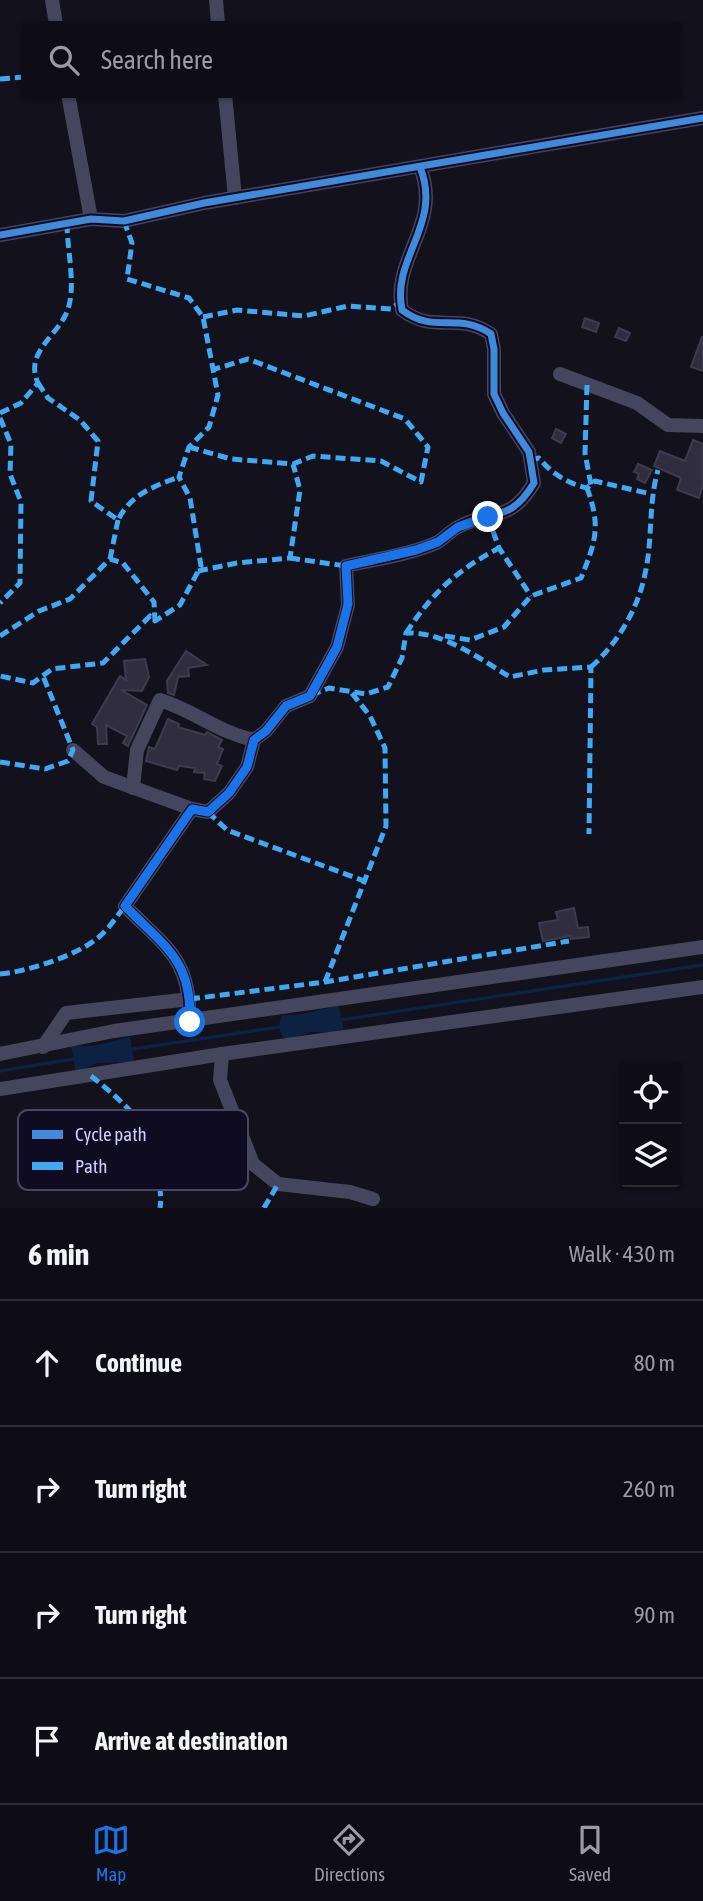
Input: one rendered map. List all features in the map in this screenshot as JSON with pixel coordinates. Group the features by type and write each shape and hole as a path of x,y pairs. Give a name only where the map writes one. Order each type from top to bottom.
{"street":[{"path":"52,0 56,21"},
{"path":"216,0 218,21"},
{"path":"69,98 90,219"},
{"path":"225,98 235,198"},
{"path":"0,235 90,219 124,221 235,198 703,118"},
{"path":"72,750 104,777 192,809 208,812 229,793 247,767 254,740 266,731 286,706 310,696 337,647 348,604 346,566 416,550 438,542 458,527 507,513 522,503 534,483 528,452 494,394 494,349 491,334 478,325 457,321 426,323 402,310 399,297 428,207 427,185 419,167"},
{"path":"560,374 637,403 668,425 703,426"},
{"path":"133,788 137,750 160,701 185,708 227,734 254,740"},
{"path":"190,1022 190,999 181,964 125,906 192,809"},
{"path":"0,1054 114,1031 703,947"},
{"path":"0,1089 222,1054 703,987"},
{"path":"43,1047 66,1013 190,999"},
{"path":"222,1054 220,1080 232,1110"},
{"path":"248,1151 253,1164 278,1184 350,1192 373,1199"}],"water":[{"path":"339,1006 344,1032 311,1032 286,1041 279,1029 282,1015 296,1015"},
{"path":"130,1037 134,1062 97,1063 76,1073 71,1046 93,1046"}],"building":[{"path":"585,318 599,323 596,332 582,327"},
{"path":"619,328 630,333 626,341 615,337"},
{"path":"703,337 703,371 691,367"},
{"path":"556,429 566,434 561,443 552,438"},
{"path":"693,440 703,444 703,485 699,498 677,490 681,478 654,466 660,451 685,461"},
{"path":"638,464 652,470 645,483 637,479 639,474 634,472"},
{"path":"186,651 207,665 188,668 189,676 178,677 174,695 168,693 167,681"},
{"path":"145,659 149,677 142,691 121,690 147,705 128,746 123,743 127,736 106,725 107,744 98,744 97,727 92,724 120,676 126,680 124,661"},
{"path":"168,719 179,724 178,727 205,735 207,732 222,740 218,747 223,749 217,764 222,766 215,781 204,779 205,773 194,772 195,768 179,766 177,770 146,761 149,747 155,749"},
{"path":"574,908 578,928 588,927 589,937 571,939 570,936 543,941 539,923 558,920 556,912"}],"waterway":[{"path":"341,1020 703,965"},
{"path":"133,1049 279,1027"},
{"path":"0,1071 74,1059"}],"marked path":[{"path":"0,79 21,77"},
{"path":"124,221 132,243 127,279 189,298 203,317 218,395 209,427 189,447 179,477 190,498 201,566 180,605 155,621"},
{"path":"0,413 21,403 38,383 35,373 38,355 69,306 71,284 67,223"},
{"path":"203,317 237,310 304,316 348,306 391,309 400,302"},
{"path":"189,447 231,459 293,464 313,456 381,461 421,482 428,447 405,419 248,359 215,369"},
{"path":"38,383 48,398 80,420 98,441 91,501 118,520 136,498 179,477"},
{"path":"587,385 585,453 591,485"},
{"path":"0,418 11,444 10,474 21,502 20,583 0,603"},
{"path":"530,460 539,458 560,477 587,488 595,481 651,494"},
{"path":"198,571 237,563 290,558 300,490 293,464"},
{"path":"591,667 625,625 642,587 658,470"},
{"path":"445,636 470,640 504,627 531,596 581,578 595,533 594,513 587,488"},
{"path":"488,517 499,548 531,596"},
{"path":"110,559 118,520"},
{"path":"406,633 446,584 470,565 499,548"},
{"path":"290,558 346,566"},
{"path":"0,636 39,611 70,599 110,559 123,563 154,602 155,621 150,616 103,663 52,669 33,683 0,676"},
{"path":"311,695 329,688 366,694 388,687 402,658 406,633 434,636 447,641 510,677 544,670 591,667 589,834"},
{"path":"0,762 45,769 68,761 73,750 43,676"},
{"path":"325,982 386,826 385,748 370,716 351,692"},
{"path":"208,812 227,830 364,881"},
{"path":"0,974 23,970 75,952 99,937 125,906"},
{"path":"190,999 325,982 569,941"},
{"path":"91,1076 129,1110"},
{"path":"264,1208 278,1184"},
{"path":"160,1190 160,1208"}],"cycle path":[{"path":"0,235 91,219 124,221 204,203 703,118"},
{"path":"189,1022 189,1001 181,968 164,944 125,906 192,809 208,812 229,793 247,767 254,740 266,731 286,706 310,696 337,647 348,605 346,566 403,554 436,543 458,527 517,505 534,483 529,452 503,413 494,394 494,349 491,334 467,324 425,321 402,310 403,273 422,224 425,206 425,188 420,167"}],"route":[{"path":"190,1022 190,999 181,964 125,906 192,809 208,812 229,793 247,767 254,740 266,731 286,706 310,696 337,647 348,604 346,566 416,550 438,542 458,527 488,517"}]}
